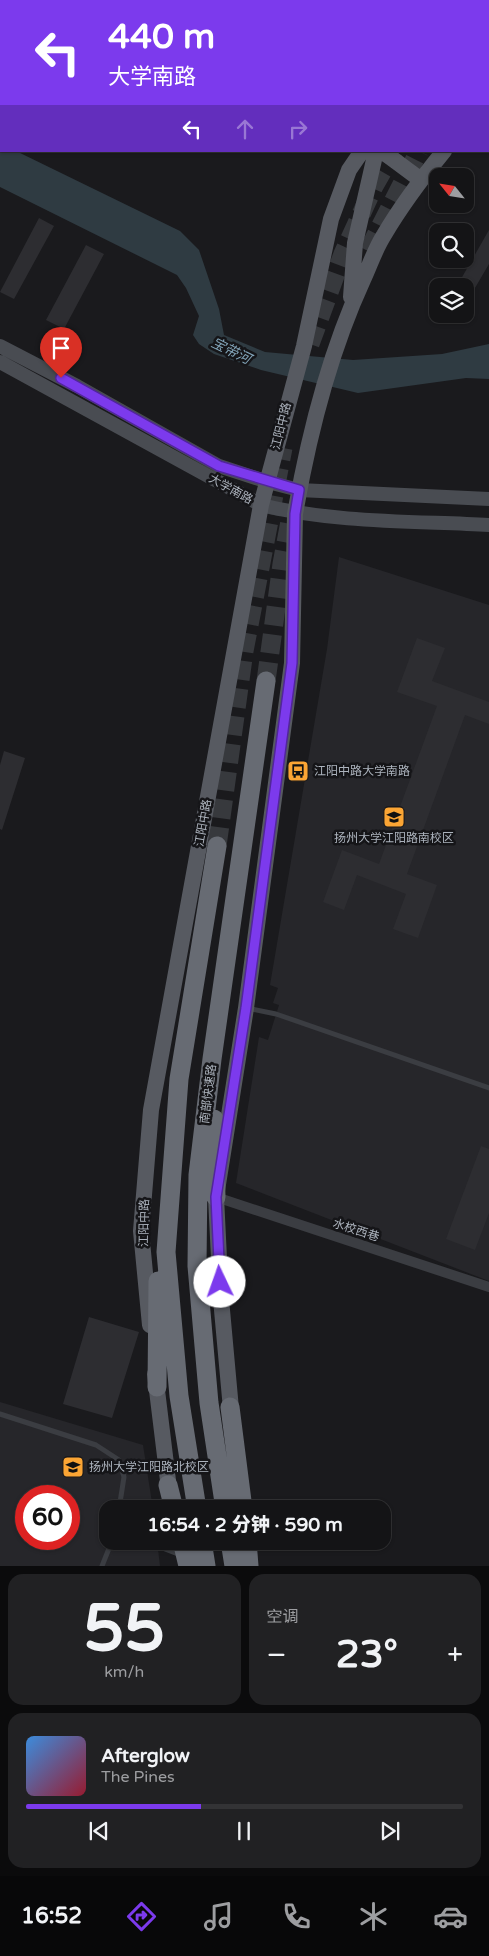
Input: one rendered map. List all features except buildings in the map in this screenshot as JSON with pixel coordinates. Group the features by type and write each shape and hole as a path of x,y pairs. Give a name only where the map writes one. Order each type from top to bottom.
{"highway":[{"name":"南部快速路","path":"224,1500 209,1403 198,1276 198,1175 266,681"},
{"path":"157,1386 159,1260 165,1136 179,1079 217,846"},
{"path":"216,1197 214,1115 238,926 238,875"},
{"path":"179,1079 166,1252 179,1396 196,1500"},
{"path":"230,1407 243,1500"},
{"path":"168,1485 171,1500"},
{"path":"203,1550 206,1566"},
{"path":"231,1550 234,1566"},
{"path":"248,1550 249,1566"}],"main road":[{"name":"江阳中路","path":"168,1485 141,1231 152,1110 260,505 268,482 291,387 304,346 330,220 349,170 361,152"},
{"path":"350,309 355,244 376,152"},
{"path":"383,152 420,180"},
{"path":"230,1407 216,1197 246,1008 292,663 295,514 299,490 322,390 350,309 383,236 420,180 443,152"},
{"path":"250,1550 254,1566"}],"street":[{"name":"大学南路","path":"0,346 77,386 219,466 268,482 299,490 489,499"},
{"name":"大学南路","path":"0,362 260,505 295,514 339,518 489,525"},
{"name":"水校西巷","path":"216,1197 489,1287"}],"lane":[{"path":"246,1008 276,1014 489,1088"},
{"path":"0,1414 96,1445 119,1460 124,1477 120,1500"},
{"path":"102,1566 108,1550"}],"shaded area":[{"name":"扬州大学江阳路南校区","path":"339,557 489,605 489,1281 236,1183 259,1037 268,1040 279,1005 273,1003 278,988 270,985 327,649"},
{"name":"扬州大学江阳路北校区","path":"0,1402 143,1445 152,1500 99,1500 99,1550 158,1550 160,1566 0,1566"}],"water":[{"name":"宝带河","path":"0,152 18,152 180,231 199,250 219,309 224,335 265,352 353,360 442,354 489,344 489,379 466,378 358,393 261,370 214,354 199,344 193,335 199,316 186,288 177,275 0,187"}],"tunnel":[{"path":"310,344 343,254 374,186 393,152"},
{"path":"368,251 418,152"},
{"path":"217,846 244,651 283,448"},
{"path":"266,681 282,564 291,516"}],"place":[{"name":"江阳中路大学南路","path":"298,771"},
{"name":"扬州大学江阳路南校区","path":"394,817"},
{"name":"扬州大学江阳路北校区","path":"73,1467"}],"route":[{"path":"61,378 219,466 299,490 295,514 292,663 246,1008 216,1197 220,1282"}]}
